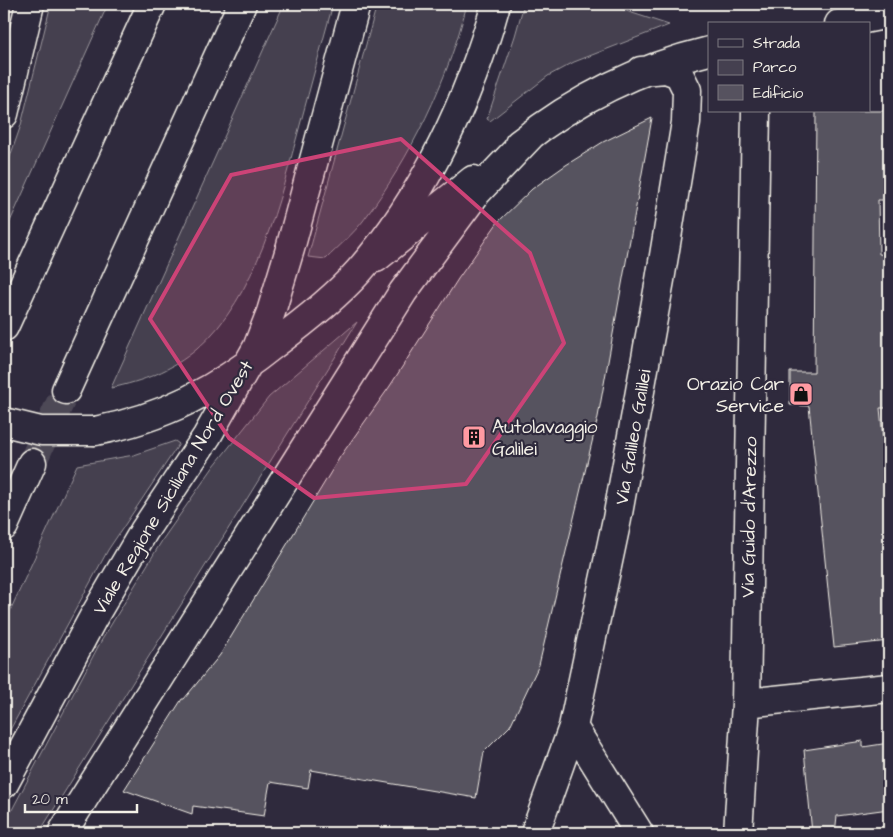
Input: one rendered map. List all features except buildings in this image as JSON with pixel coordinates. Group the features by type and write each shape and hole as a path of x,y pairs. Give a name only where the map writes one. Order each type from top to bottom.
{"street":[{"path":"4,114 30,4"},
{"path":"4,327 152,4"},
{"path":"66,390 242,4"},
{"name":"Viale Regione Siciliana Nord Ovest","path":"4,784 93,618 144,531 207,436 257,348 271,312 290,249 356,4"},
{"path":"359,271 396,222 449,131 477,63 496,4"},
{"path":"849,22 889,14"},
{"path":"4,422 41,431 95,431 134,422 187,402 248,364 294,330 359,271 532,134 587,96 641,71 708,51"},
{"name":"Via Galileo Galilei","path":"535,833 572,727 617,519 659,290 686,122 687,90 679,74 666,69 641,71"},
{"name":"Via Guido d'Arezzo","path":"738,833 746,703 756,112"},
{"path":"62,833 403,292 477,192 532,134"},
{"path":"4,526 32,463"},
{"path":"746,703 889,688"},
{"path":"572,727 639,833"}],"highlighted area":[{"path":"401,139 530,253 564,343 466,484 314,498 229,438 150,319 231,175"}],"green space":[{"path":"51,4 108,4 4,235 4,174 21,125"},
{"path":"284,4 333,4 284,184 264,245 251,275 236,302 218,327 197,349 187,357 156,374 111,388"},
{"path":"377,4 467,4 459,33 438,90 412,145 397,171 355,231 326,259 308,257"},
{"path":"524,4 613,4 626,11 669,25 574,62 548,76 490,121 487,119"},
{"path":"357,322 39,833 4,833 4,825 100,643 163,539 214,466 269,397"},
{"path":"175,441 179,444 108,550 4,741 4,624 77,465 134,455"}],"tunnel":[{"path":"32,463 66,390"}],"place":[{"name":"Orazio Car Service","path":"801,394"},
{"name":"Autolavaggio Galilei","path":"474,437"}]}
